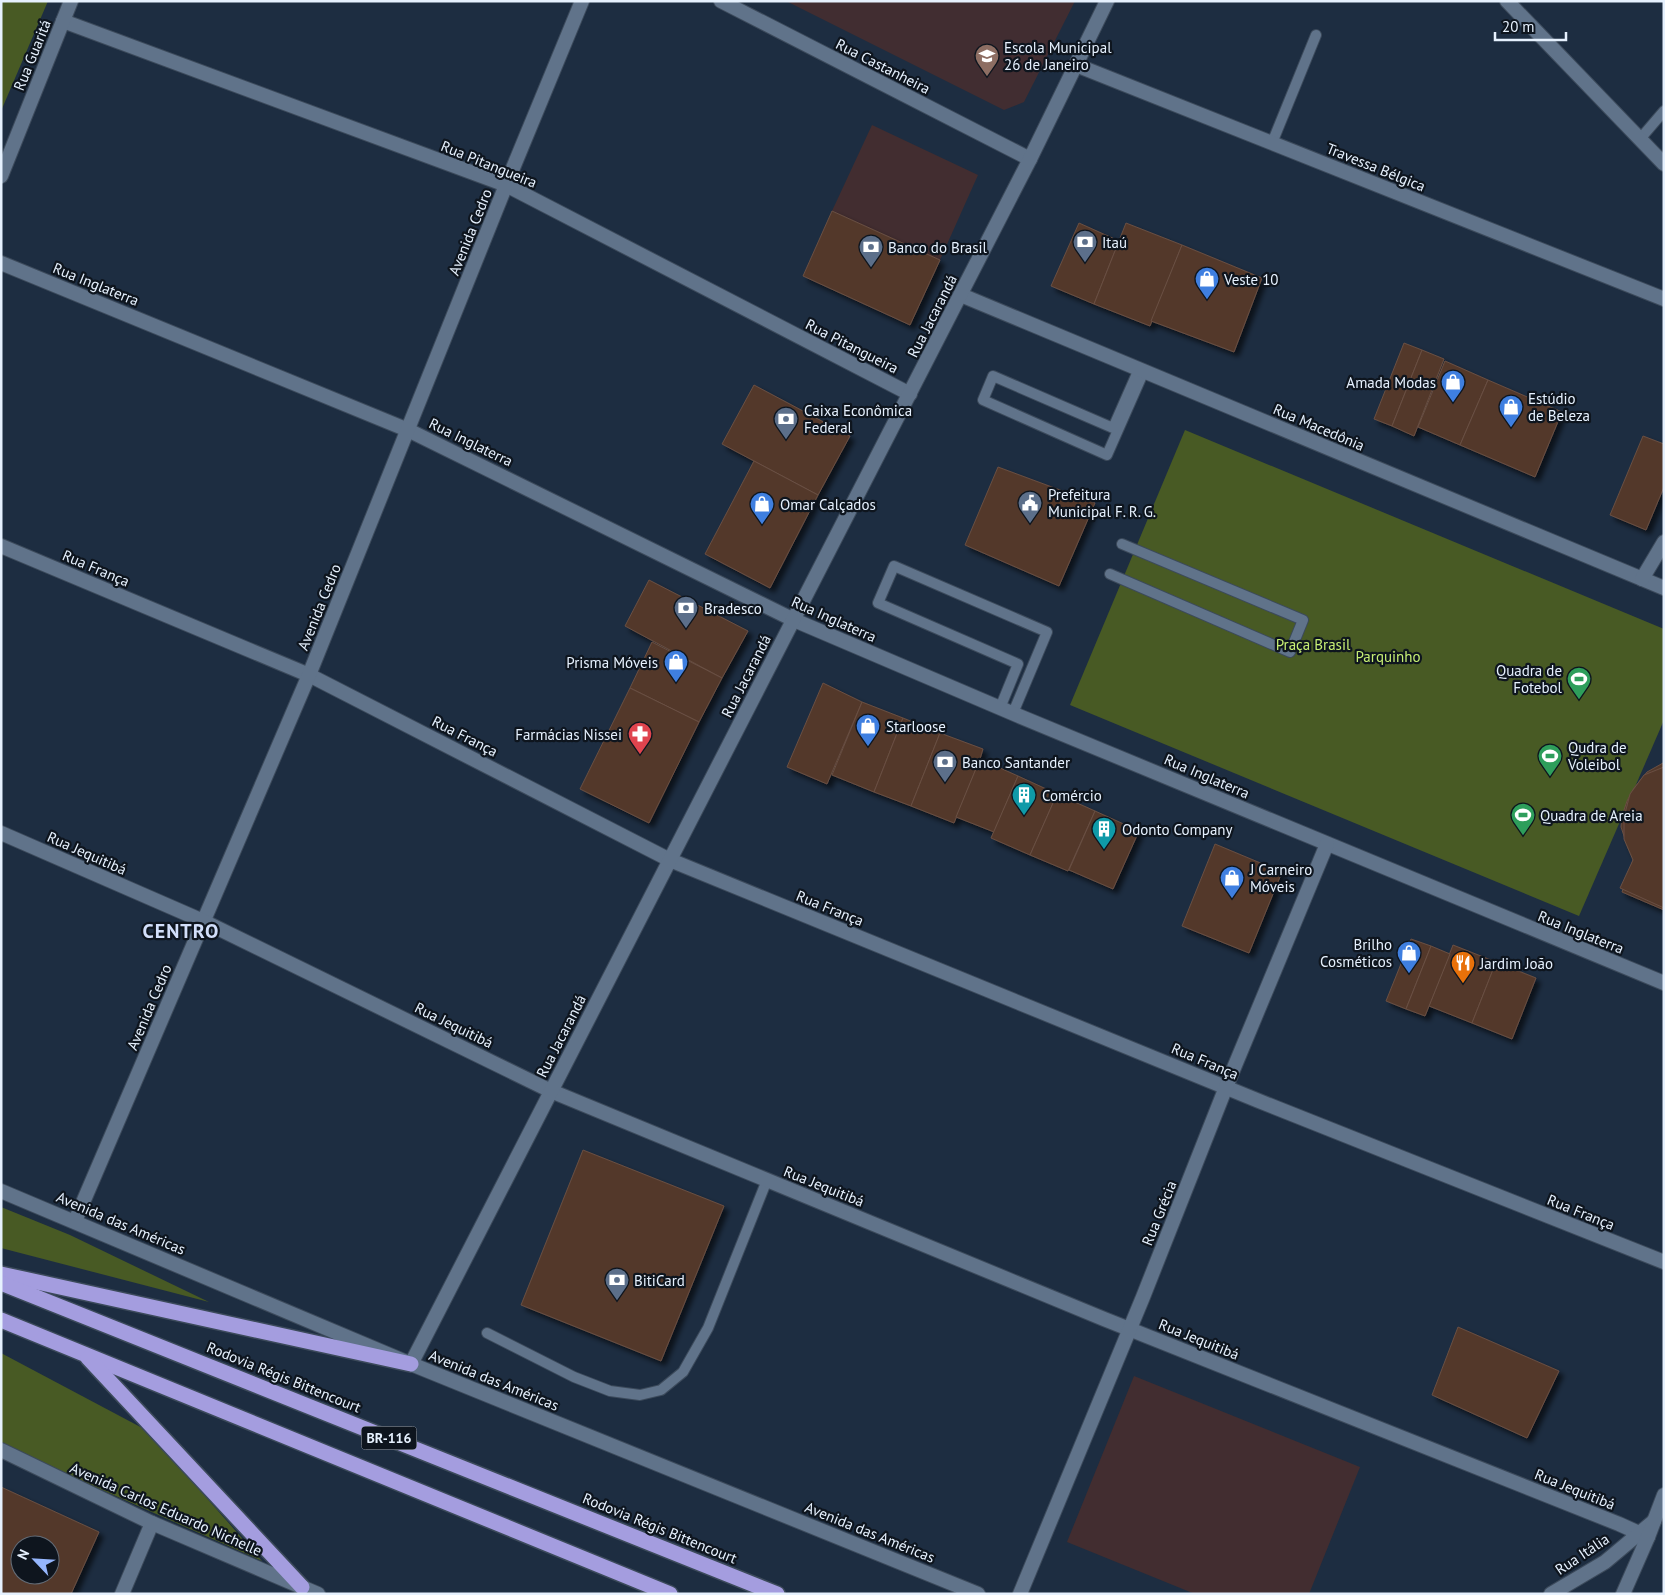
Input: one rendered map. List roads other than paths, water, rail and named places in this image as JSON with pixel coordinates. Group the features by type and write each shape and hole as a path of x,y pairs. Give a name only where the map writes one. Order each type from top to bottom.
{"highway":[{"path":"1,1274 411,1364"},
{"name":"Rodovia Régis Bittencourt","path":"1,1282 777,1594"},
{"name":"BR-116","path":"1,1320 670,1594"},
{"path":"84,1353 302,1586"}],"street":[{"name":"Rua Guaritá","path":"1,176 71,1"},
{"name":"Avenida Cedro","path":"75,1221 309,675 582,1"},
{"name":"Rua Castanheira","path":"721,1 1030,159"},
{"name":"Rua Jacarandá","path":"411,1364 961,295 1107,1"},
{"path":"1506,1 1664,164"},
{"name":"Rua Pitangueira","path":"63,21 506,185 910,394"},
{"name":"Travessa Bélgica","path":"1076,65 1664,299"},
{"name":"Rua Inglaterra","path":"1,263 408,430 794,620 1664,983"},
{"name":"Rua Macedônia","path":"961,295 1664,588"},
{"path":"1642,579 1664,542"},
{"name":"Rua França","path":"1,546 309,675 670,860 1226,1087 1664,1262"},
{"name":"Rua Jequitibá","path":"1,833 203,921 550,1091 1129,1329 1644,1535"},
{"name":"Rua Grécia","path":"1020,1594 1327,844"},
{"name":"Avenida das Américas","path":"1,1191 411,1364 978,1594"},
{"name":"Avenida Carlos Eduardo Nichelle","path":"1,1450 152,1523 318,1594"},
{"name":"Rua Itália","path":"1622,1594 1644,1535 1654,1521 1664,1495"},
{"path":"122,1594 152,1523"},
{"name":"Rua Itália","path":"1551,1594 1605,1562 1644,1535"}],"lane":[{"path":"1272,143 1316,35"},
{"path":"1640,139 1664,111"},
{"path":"1142,370 1106,455 983,400 992,376 1113,428 1142,370"},
{"path":"1110,574 1290,652 1300,628 1303,620 1122,544"},
{"path":"894,566 1047,632 1006,710 1018,664 878,603 894,566"},
{"path":"486,1333 574,1377 610,1391 640,1395 661,1390 683,1372 708,1328 767,1180"}],"place":[{"name":"Escola Municipal 26 de Janeiro","path":"987,77"},
{"name":"Itaú","path":"1085,263"},
{"name":"Banco do Brasil","path":"871,268"},
{"name":"Veste 10","path":"1207,300"},
{"name":"Amada Modas","path":"1453,403"},
{"name":"Estúdio de Beleza","path":"1511,428"},
{"name":"Caixa Econômica Federal","path":"786,440"},
{"name":"Prefeitura Municipal F. R. G.","path":"1030,524"},
{"name":"Omar Calçados","path":"762,525"},
{"name":"Bradesco","path":"686,629"},
{"name":"Prisma Móveis","path":"676,683"},
{"name":"Quadra de Fotebol","path":"1579,700"},
{"name":"Starloose","path":"868,747"},
{"name":"Farmácias Nissei","path":"640,755"},
{"name":"Qudra de Voleibol","path":"1550,777"},
{"name":"Banco Santander","path":"945,783"},
{"name":"Comércio","path":"1024,816"},
{"name":"Quadra de Areia","path":"1523,836"},
{"name":"Odonto Company","path":"1104,850"},
{"name":"J Carneiro Móveis","path":"1232,899"},
{"name":"Brilho Cosméticos","path":"1409,974"},
{"name":"Jardim João","path":"1463,984"},
{"name":"BitiCard","path":"617,1301"}],"district":[{"name":"CENTRO","path":"181,931"}],"park label":[{"name":"Praça Brasil","path":"1313,644"},
{"name":"Parquinho","path":"1388,656"}]}
